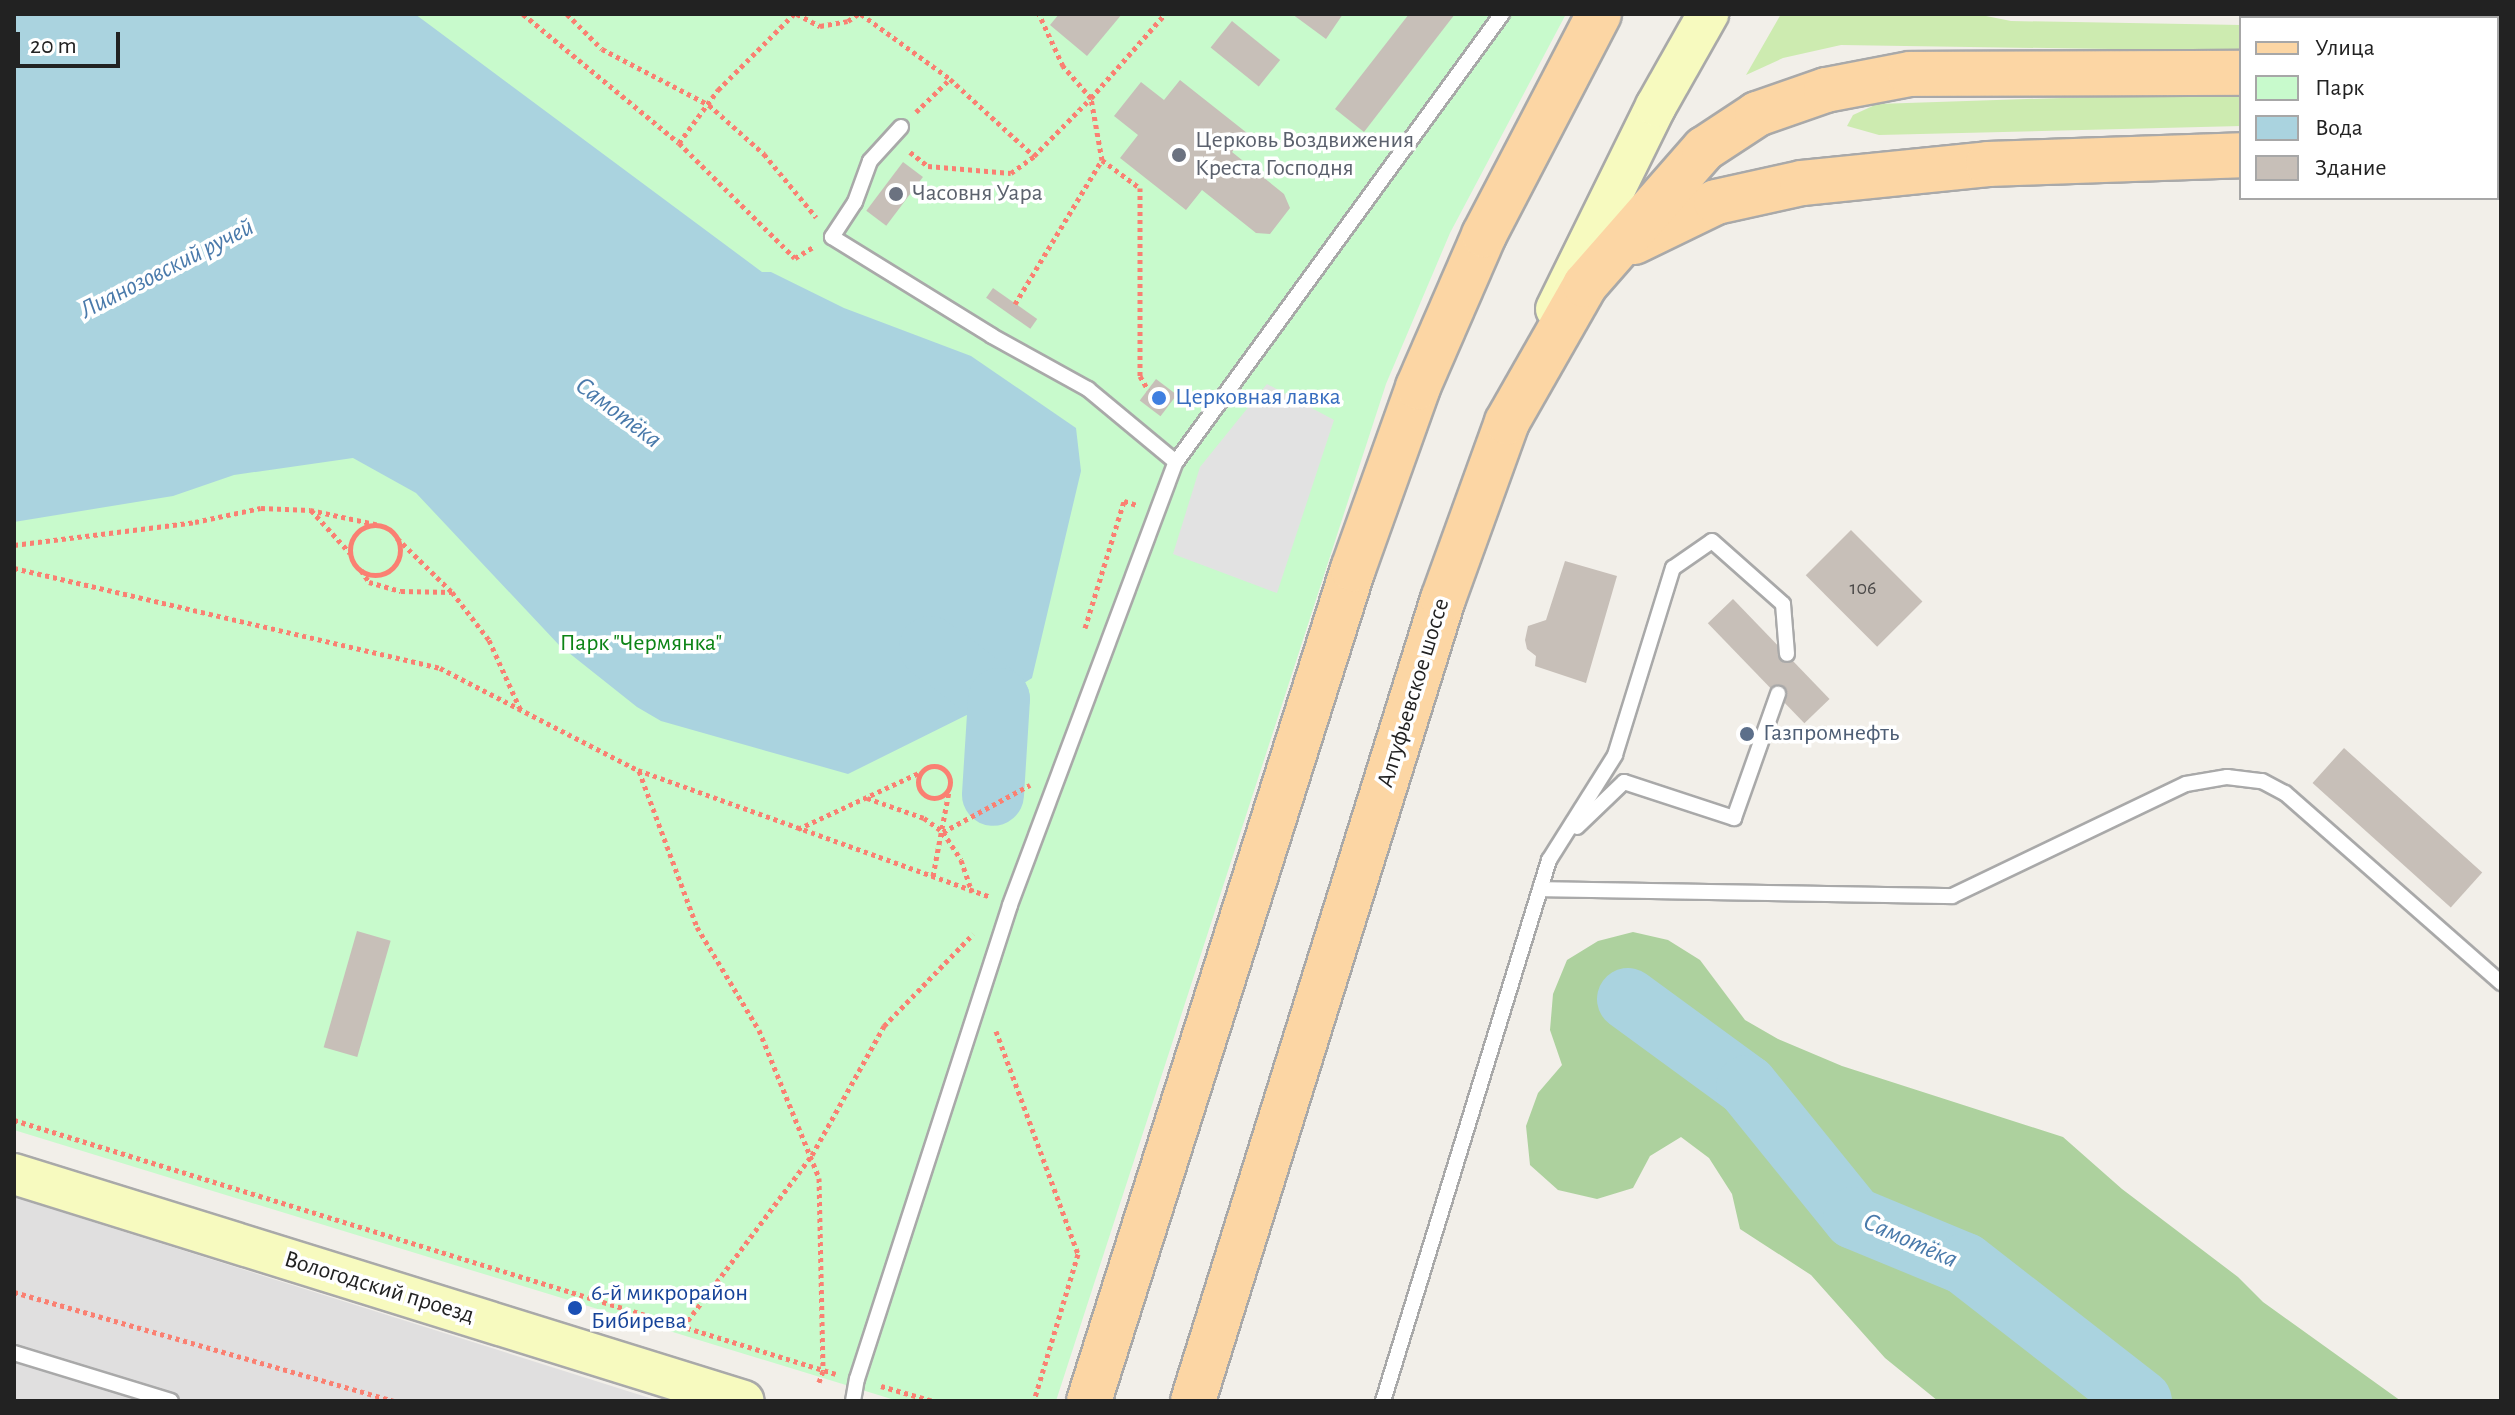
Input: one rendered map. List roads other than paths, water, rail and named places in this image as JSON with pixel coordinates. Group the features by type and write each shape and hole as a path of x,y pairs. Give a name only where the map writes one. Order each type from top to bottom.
{"main road":[{"path":"1089,1401 1353,569 1418,387 1484,235 1599,14"},
{"path":"1507,422 1585,285 1618,251 1704,149 1757,114 1826,90 1910,74 2239,73"},
{"path":"1618,251 1716,202 1802,183 1988,164 2239,155"},
{"name":"Алтуфьевское шоссе","path":"1193,1401 1443,599 1507,422"}],"street":[{"name":"Алтуфьевское шоссе","path":"1507,422 1570,276 1656,106 1708,14"},
{"name":"Вологодский проезд","path":"14,1174 744,1401"}],"lane":[{"path":"853,1401 857,1379 1007,903 1176,462 1502,14"},
{"path":"896,132 870,161 855,202 832,237 992,336 1088,389 1176,462"},
{"path":"1383,1401 1549,860 1615,755 1673,568 1712,541 1783,604 1787,654"},
{"path":"1559,844 1624,782 1734,818 1778,694"},
{"path":"1540,889 1952,896 2186,784 2227,777 2262,781 2285,793 2501,983"},
{"path":"14,1353 171,1401"}],"water":[{"name":"Лианозовский ручей","path":"14,14 415,14 762,272 771,272 844,308 971,356 1076,428 1081,471 1032,678 999,699 848,774 661,721 637,707 559,645 416,493 353,458 234,475 173,496 14,522"}],"waterway":[{"name":"Самотёка","path":"930,647 999,699 993,795"},
{"name":"Самотёка","path":"1628,999 1747,1086 1854,1218 1965,1264 2141,1401"}],"place":[{"name":"Церковь Воздвижения Креста Господня","path":"1179,155"},
{"name":"Часовня Уара","path":"896,194"},
{"name":"Церковная лавка","path":"1159,398"},
{"name":"Газпромнефть","path":"1747,734"},
{"name":"6-й микрорайон Бибирева","path":"575,1308"}],"park label":[{"name":"Парк \"Чермянка\"","path":"641,644"}]}
